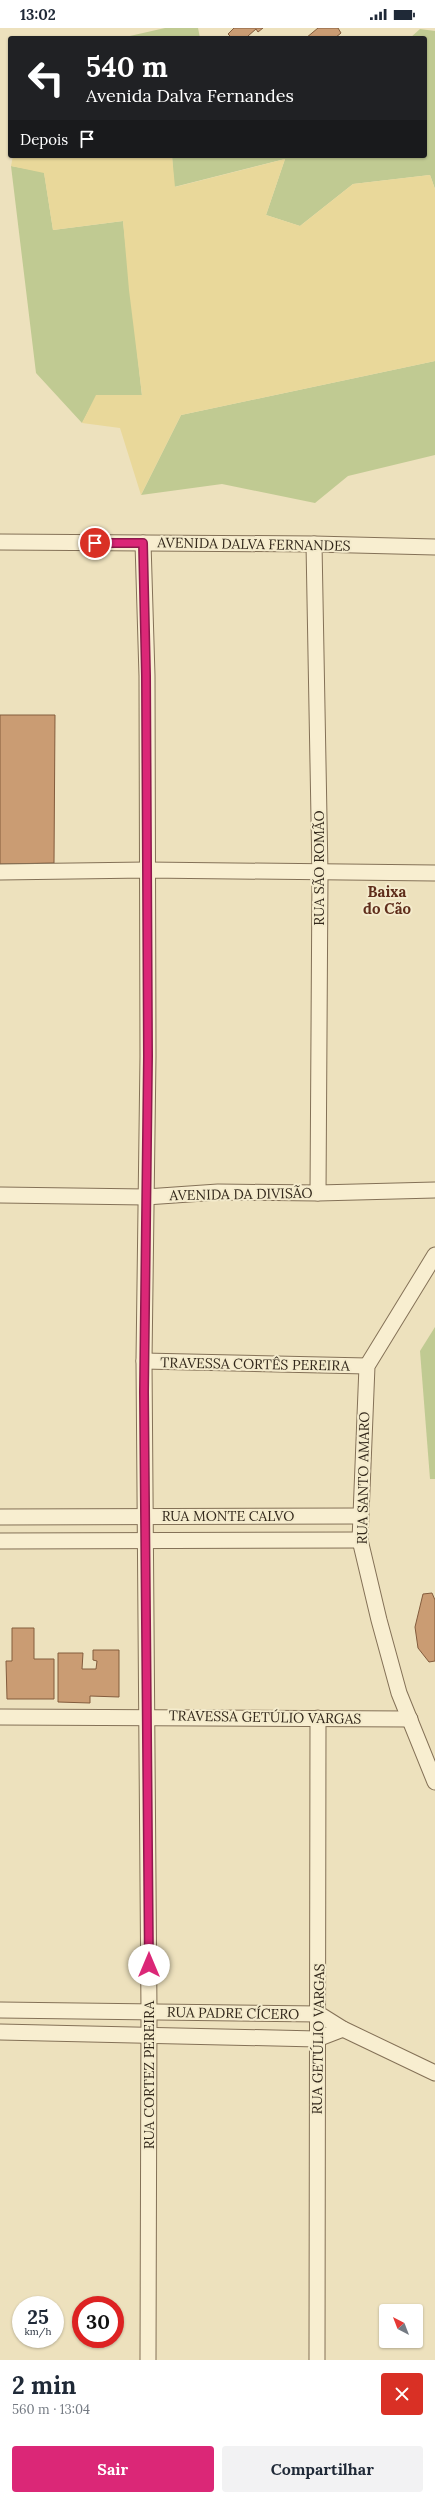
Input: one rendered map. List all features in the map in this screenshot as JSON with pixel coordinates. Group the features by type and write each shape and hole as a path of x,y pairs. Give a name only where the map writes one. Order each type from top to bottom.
{"street":[{"name":"AVENIDA DALVA FERNANDES","path":"0,542 314,544 435,548"},
{"name":"RUA CORTEZ PEREIRA","path":"143,543 146,676 148,1056 144,1361 144,1517 148,1716 148,2360"},
{"name":"RUA SÃO ROMÃO","path":"314,544 320,873 318,1193"},
{"path":"0,872 146,870 435,873"},
{"name":"AVENIDA DA DIVISÃO","path":"0,1195 146,1197 218,1192 318,1193 435,1190"},
{"name":"RUA SANTO AMARO","path":"435,1255 367,1366 360,1516 360,1540 378,1620 399,1693 435,1782"},
{"name":"TRAVESSA CORTÊS PEREIRA","path":"144,1361 367,1366"},
{"name":"RUA MONTE CALVO","path":"0,1517 360,1516"},
{"name":"RUA MONTE CALVO","path":"0,1541 145,1539 360,1540"},
{"name":"TRAVESSA GETÚLIO VARGAS","path":"0,1717 148,1716 410,1719"},
{"name":"RUA GETÚLIO VARGAS","path":"317,2360 317,2039 319,2014 318,1718"},
{"name":"RUA PADRE CÍCERO","path":"0,2010 319,2014 343,2029 435,2073"},
{"name":"RUA PADRE CÍCERO","path":"0,2032 317,2039 343,2029"}],"green space":[{"path":"165,28 198,28 200,36 130,36"},
{"path":"420,29 435,31 435,189 430,175 353,184 300,226 266,215 285,159 174,187 172,158 427,158 427,36 412,36"},
{"path":"11,166 44,172 53,230 123,221 142,396 97,395 82,423 36,373"},
{"path":"435,361 435,455 348,476 315,503 222,484 141,495 181,415"},
{"path":"435,1327 435,1479 430,1479 420,1351"}],"sand":[{"path":"13,158 172,158 175,187 285,159 266,215 300,226 353,184 430,175 435,189 435,361 181,415 141,495 120,428 82,423 96,395 142,395 129,290 123,221 53,230 44,173 11,166"}],"building":[{"path":"234,28 263,28 258,32 256,29 248,36 230,36 228,34"},
{"path":"318,28 338,28 341,33 337,36 308,36"},
{"path":"0,715 55,715 54,863 0,864"},
{"path":"432,1593 435,1600 435,1661 429,1662 418,1648 415,1627 423,1594"},
{"path":"12,1628 34,1628 34,1659 54,1659 54,1699 7,1699 6,1661 12,1661"},
{"path":"93,1650 119,1650 119,1697 90,1696 90,1703 58,1702 58,1653 83,1653 82,1669 96,1669 97,1661 93,1660"}],"district":[{"name":"Baixa do Cão","path":"387,900"}],"route":[{"path":"95,543 143,543 146,676 148,1056 144,1361 144,1517 148,1716 149,1965"}]}
